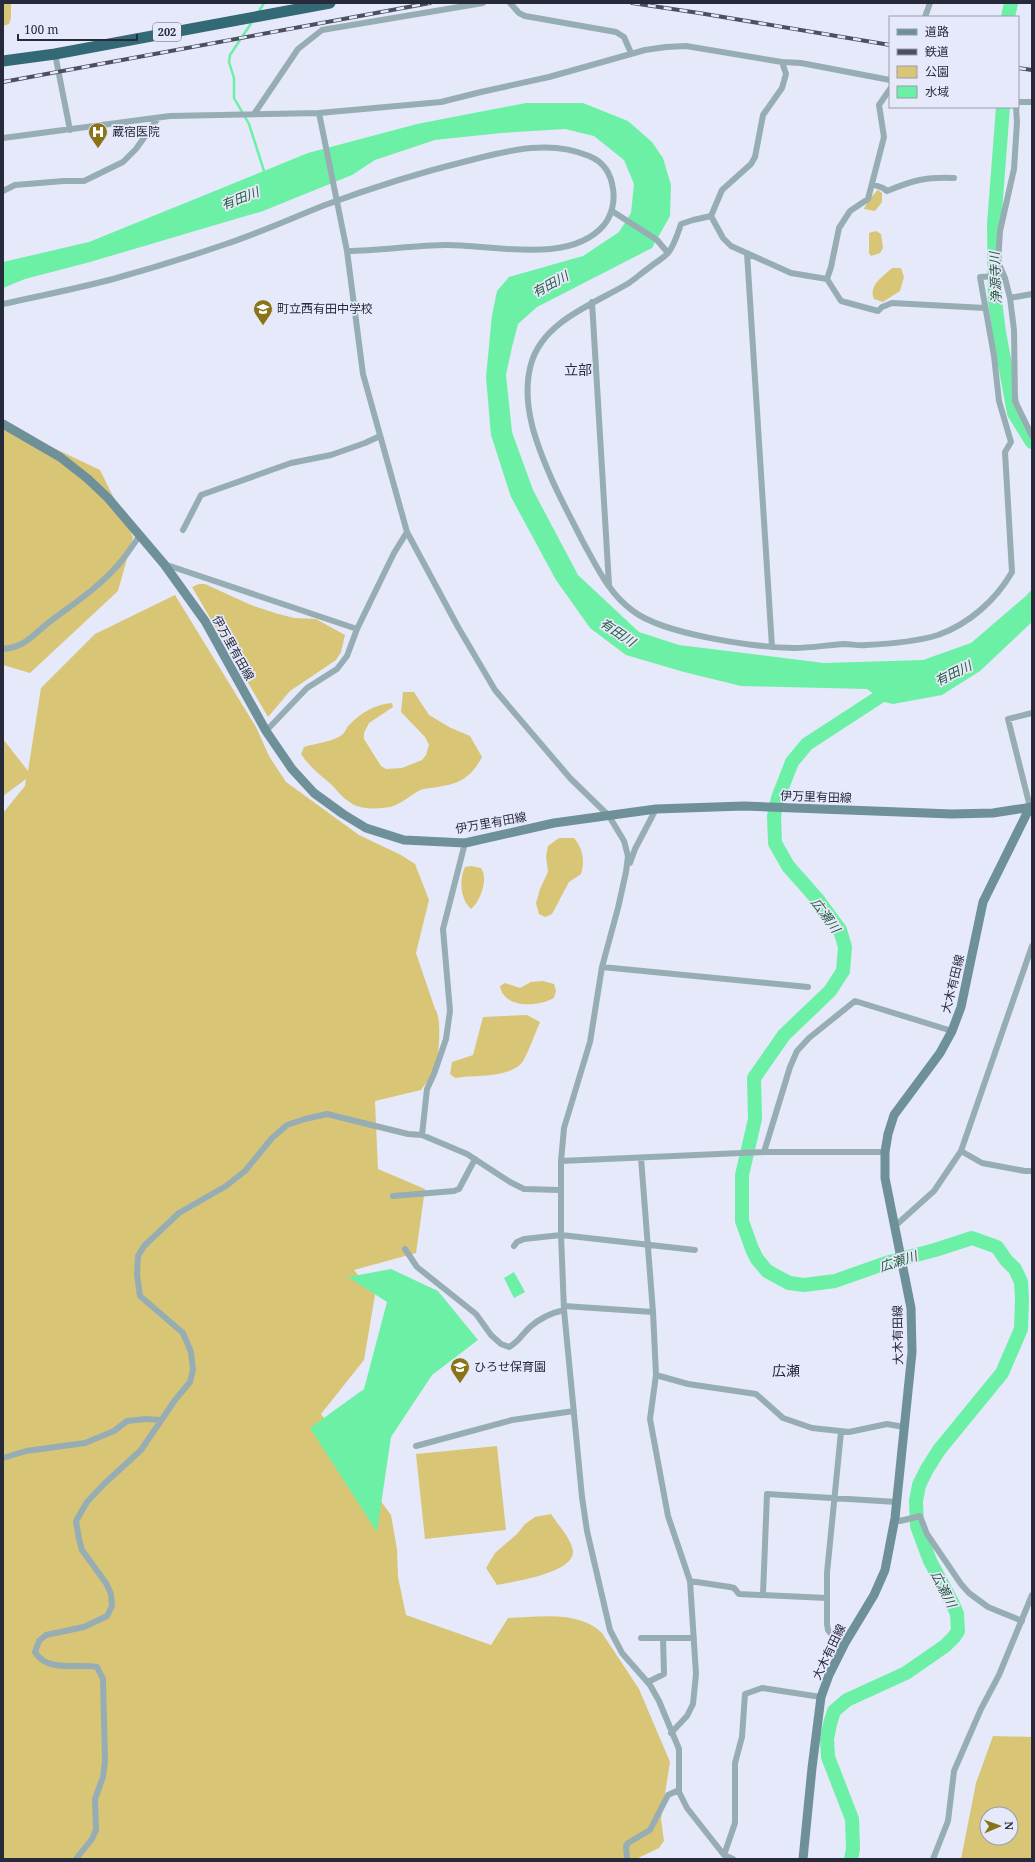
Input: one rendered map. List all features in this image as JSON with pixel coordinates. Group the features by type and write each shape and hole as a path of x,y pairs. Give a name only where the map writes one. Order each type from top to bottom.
{"highway":[{"name":"202","path":"3,61 55,54 330,3"}],"main road":[{"name":"伊万里有田線","path":"3,424 60,457 88,479 108,498 164,564 205,620 266,731 292,769 314,793 343,814 366,828 404,840 465,843 554,823 656,809 744,806 952,814 993,813 1031,807"},
{"name":"大木有田線","path":"804,1859 812,1768 821,1698 829,1675 845,1643 874,1596 886,1570 897,1519 897,1502 912,1352 911,1308 884,1178 885,1152 888,1134 894,1115 940,1053 952,1031 961,1007 984,902 1031,807"}],"street":[{"path":"254,114 298,49 322,30 483,3"},
{"path":"510,3 519,13 525,16 616,32 624,37 632,54"},
{"path":"925,16 930,3"},
{"path":"3,138 158,118 319,113 441,102 480,92 549,78 632,54 666,47 686,46 782,62 801,63 889,80"},
{"path":"55,54 70,130"},
{"path":"711,216 722,190 751,164 755,157 763,115 782,88 786,74 782,62"},
{"path":"827,279 839,228 850,212 868,199 884,137 879,105 889,90"},
{"path":"1019,102 1032,102"},
{"path":"1016,108 1017,122 1014,169 1000,231 998,262 1010,298 1014,330 1016,401 1032,436"},
{"path":"319,113 347,251 363,374 407,532 458,627 496,690 570,778 609,816 624,841 628,856 626,872"},
{"path":"3,191 15,185 84,181 123,162 136,149 158,118"},
{"path":"3,304 120,277 227,244 338,201 421,172 515,150 555,147 575,150 602,163 607,169 612,180 614,194 612,211 600,229 589,238 575,245 542,249 447,245 347,251"},
{"path":"872,184 887,191 909,182 929,177 954,178"},
{"path":"612,211 657,240 668,253"},
{"path":"711,216 681,224 668,253 630,282 592,302 553,330 539,346 531,364 527,385 529,414 540,452 561,500 592,560 615,596 633,612 664,626 715,639 772,647 796,648 846,644 864,646 913,640 937,635 958,626 977,613 1004,586 1012,572 1005,452 1011,442 999,401 994,356 980,277 1002,277"},
{"path":"711,216 723,238 731,246 791,272 827,279 840,301 878,311 882,307 892,303 985,308"},
{"path":"747,253 772,647"},
{"path":"1010,298 1032,294"},
{"path":"592,302 609,586"},
{"path":"183,530 200,495 291,462 344,450 380,436"},
{"path":"266,731 307,688 337,669 347,656 358,629 394,553 407,532"},
{"path":"3,650 13,648 27,642 50,621 81,600 118,565 140,535"},
{"path":"164,564 358,629"},
{"path":"1031,807 1008,719 1032,713"},
{"path":"656,809 634,849 626,872 602,966 590,1042 564,1128 560,1190 564,1308 582,1497 587,1531 610,1630 622,1653 648,1682 660,1701 680,1749 679,1790 687,1808 724,1855 733,1859"},
{"path":"422,1134 427,1088 434,1074 446,1039 450,1011 443,929 465,843"},
{"path":"895,1226 934,1191 961,1151 1032,946"},
{"path":"602,966 808,987"},
{"path":"764,1152 790,1067 797,1051 809,1038 855,1001 952,1031"},
{"path":"76,1859 92,1839 96,1830 95,1799 103,1777 105,1761 103,1679 97,1667 49,1664 40,1660 35,1652 39,1641 46,1635 84,1627 107,1616 112,1606 111,1594 106,1583 82,1550 76,1521 91,1498 141,1450 174,1400 190,1382 193,1370 191,1352 183,1333 140,1296 137,1275 138,1256 144,1246 179,1213 226,1186 245,1171 272,1138 287,1126 305,1119 327,1114 408,1134 422,1134 467,1154 510,1182 524,1189 560,1190"},
{"path":"961,1151 982,1163 1032,1171"},
{"path":"561,1161 717,1153 885,1152"},
{"path":"641,1158 653,1312 656,1375 650,1419 668,1516 690,1581 696,1674 693,1704 687,1716 672,1732"},
{"path":"393,1196 454,1191 459,1189 475,1159"},
{"path":"514,1246 517,1242 524,1239 561,1235 648,1246 695,1250"},
{"path":"404,1249 417,1267 476,1314 491,1335 501,1344 509,1347 516,1343 529,1328 551,1313 564,1308 653,1312"},
{"path":"656,1375 688,1384 756,1394 783,1418 812,1428 849,1432 887,1424 904,1427"},
{"path":"416,1446 512,1420 574,1411"},
{"path":"3,1458 26,1452 85,1443 114,1430 127,1421 146,1419 161,1420"},
{"path":"841,1432 826,1573 828,1630 833,1636 845,1643"},
{"path":"763,1594 767,1494 897,1502"},
{"path":"897,1519 920,1516 927,1534 961,1584 969,1593 988,1607 1022,1621"},
{"path":"690,1581 734,1588 739,1594 827,1598"},
{"path":"933,1859 948,1821 954,1770 981,1709 999,1675 1032,1595"},
{"path":"641,1638 694,1638"},
{"path":"648,1682 664,1674 663,1638"},
{"path":"724,1855 735,1823 735,1763 742,1737 745,1694 762,1688 821,1698"},
{"path":"627,1859 626,1846 628,1843 650,1830 668,1795 679,1790"}],"green space":[{"path":"3,3 11,3 11,18 9,24 3,26"},
{"path":"878,190 882,193 882,202 875,211 864,209 870,199"},
{"path":"876,231 881,234 883,248 880,253 871,256 869,253 869,233"},
{"path":"892,268 901,268 904,277 900,291 883,302 874,299 873,290 875,285"},
{"path":"3,424 100,470 133,537 118,591 30,673 3,665"},
{"path":"199,584 205,584 251,605 275,613 294,618 316,619 345,635 341,652 336,660 290,691 268,717 192,587"},
{"path":"175,595 256,727 269,756 286,782 359,835 401,855 415,864 429,900 416,953 439,1020 439,1045 436,1065 432,1075 421,1090 375,1101 378,1169 425,1189 416,1253 354,1270 375,1295 364,1360 321,1414 350,1451 364,1478 391,1515 397,1549 398,1577 406,1615 491,1645 508,1618 558,1616 582,1621 602,1633 639,1689 670,1762 661,1819 664,1841 659,1848 636,1859 3,1859 3,813 25,786 26,779 3,796 3,739 28,771 41,688 95,634"},
{"path":"403,692 414,692 429,715 451,728 470,736 482,757 471,773 458,782 421,790 400,803 390,807 359,807 348,801 304,759 301,754 304,747 330,741 339,737 348,726 364,712 380,705 392,703 393,707 369,723 364,733 364,739 381,766 386,769 402,768 422,760 426,755 429,745 425,737 401,712"},
{"path":"559,838 574,838 581,851 583,859 582,869 581,874 569,882 552,914 545,917 539,914 536,903 540,889 548,872 546,856 548,846"},
{"path":"471,866 481,868 484,884 480,896 471,909 467,905 463,895 461,883 465,867"},
{"path":"543,981 554,984 556,991 554,998 531,1004 522,1004 508,999 500,986 505,983 520,988 531,982"},
{"path":"527,1015 540,1022 521,1064 514,1069 498,1074 455,1078 450,1074 452,1062 473,1055 483,1017"},
{"path":"497,1446 506,1530 425,1539 416,1454"},
{"path":"551,1514 570,1541 573,1551 571,1559 554,1571 528,1579 497,1585 486,1568 495,1553 517,1534 525,1524 535,1517"},
{"path":"993,1736 1032,1737 1032,1859 961,1859 976,1783"}],"water":[{"name":"有田川","path":"526,103 583,103 628,121 652,142 663,158 671,185 670,216 652,248 537,307 518,324 512,347 506,375 512,432 533,490 578,575 639,632 679,645 824,663 923,660 971,643 1026,596 1032,589 1032,622 980,671 942,695 893,704 871,699 874,694 867,689 741,686 684,672 626,655 590,628 556,580 511,497 491,435 486,377 492,315 497,291 509,277 583,256 619,232 631,213 634,184 624,160 594,136 565,129 501,133 435,140 375,160 352,175 263,211 90,262 25,279 3,288 3,262 89,242 308,153 417,124"},
{"path":"391,1269 438,1291 478,1340 432,1375 391,1437 377,1532 310,1428 364,1389 387,1302 348,1277"},
{"path":"514,1272 525,1292 514,1298 504,1278"}],"waterway":[{"path":"258,13 264,3"},
{"name":"浄源寺川","path":"1008,16 1011,3"},
{"path":"252,22 230,55 229,62 234,78 234,98 249,124 265,174"},
{"name":"浄源寺川","path":"1003,108 994,224 995,301 999,332 1014,413 1032,442"},
{"name":"広瀬川","path":"851,1859 853,1849 852,1819 828,1757 827,1739 834,1711 847,1700 906,1673 945,1646 958,1631 957,1614 930,1561 917,1526 916,1501 919,1485 939,1450 1002,1373 1021,1329 1021,1282 1015,1269 1006,1260 997,1247 972,1238 886,1263 835,1281 804,1285 789,1283 767,1271 757,1259 742,1221 742,1175 755,1119 754,1078 784,1035 830,991 843,971 845,947 840,930 818,900 788,866 775,843 774,816 778,798 792,762 807,744 890,690"}],"railway":[{"path":"3,82 430,3"},
{"path":"632,3 889,45"},
{"path":"1019,68 1032,70"}],"place":[{"name":"蔵宿医院","path":"98,149"},
{"name":"町立西有田中学校","path":"263,326"},
{"name":"ひろせ保育園","path":"460,1384"}],"district":[{"name":"立部","path":"578,370"},
{"name":"広瀬","path":"786,1371"}]}
